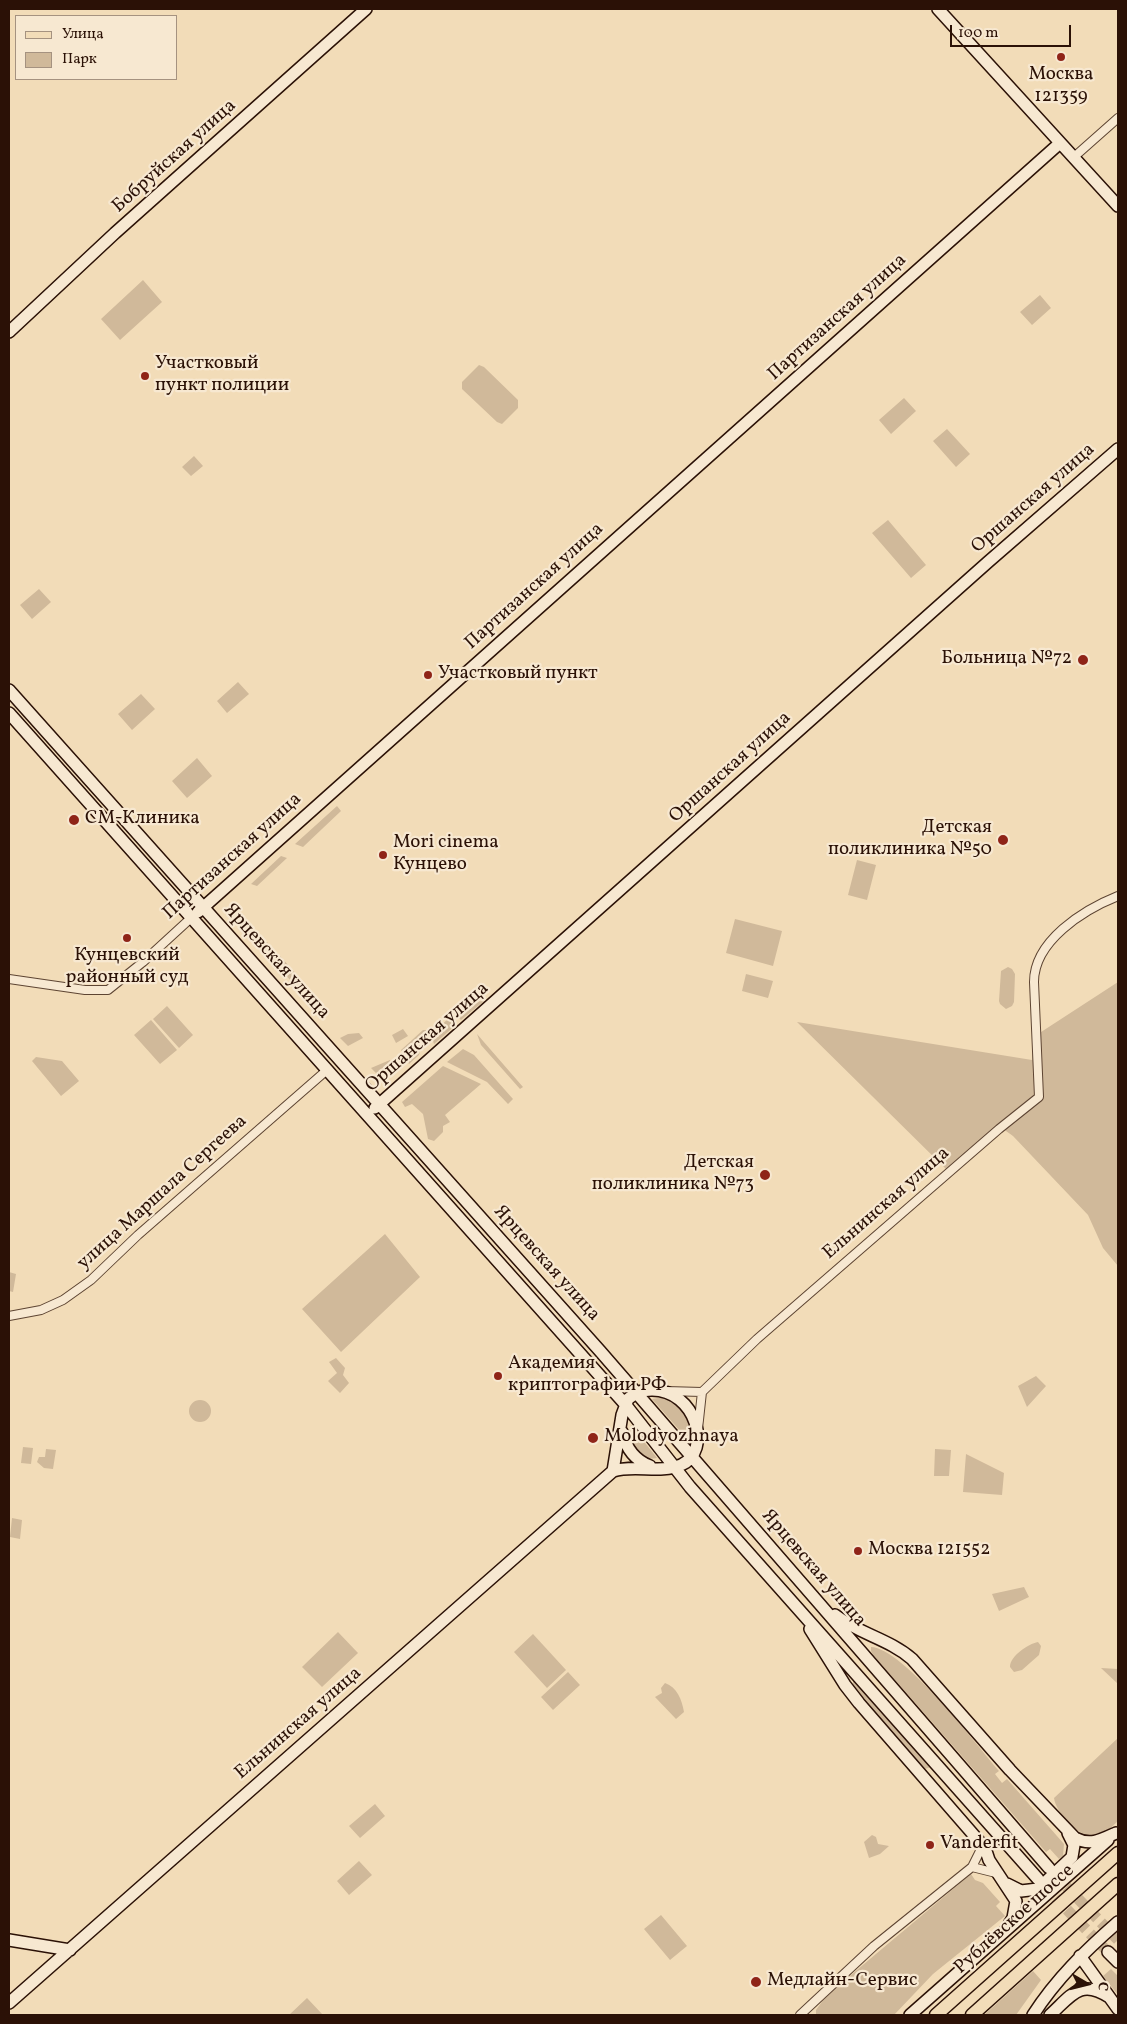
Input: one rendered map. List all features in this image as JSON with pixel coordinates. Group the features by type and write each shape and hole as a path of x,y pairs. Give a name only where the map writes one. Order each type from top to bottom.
{"main road":[{"name":"Бобруйская улица","path":"9,332 115,234 366,9"},
{"path":"938,9 1118,206"},
{"name":"Партизанская улица","path":"191,918 1060,143"},
{"name":"Оршанская улица","path":"367,1114 988,562 1118,449"},
{"name":"Ярцевская улица","path":"9,690 636,1392 1049,1868"},
{"name":"Ярцевская улица","path":"9,713 624,1404 674,1468 1038,1879"},
{"path":"661,1390 677,1396 686,1403 692,1412 697,1431 692,1456 683,1464 674,1468 626,1468 612,1471 624,1404 636,1392 661,1390"},
{"path":"621,1428 624,1440 633,1455 640,1461 655,1468"},
{"name":"Ельнинская улица","path":"9,2003 612,1471"},
{"path":"740,1542 743,1530 750,1527 755,1529"},
{"path":"812,1596 844,1622 896,1647 912,1659 1068,1833 1074,1845 1072,1857 1038,1889 1021,1891 1006,1883"},
{"path":"790,1598 845,1685 859,1703 977,1837 1016,1901 1013,1918 1006,1929"},
{"path":"1068,1833 1086,1842 1101,1840 1117,1832"},
{"path":"910,2015 1117,1832"},
{"name":"Рублёвское шоссе","path":"936,2015 1118,1853"},
{"path":"972,2015 1118,1884"},
{"path":"1034,2015 1058,1980 1080,1956 1118,1922"},
{"path":"9,1940 70,1950"},
{"path":"1108,1952 1118,1962"},
{"path":"1080,1956 1118,2009"},
{"path":"1050,2015 1075,1992 1085,1987 1099,1990 1108,1997"}],"street":[{"path":"1074,157 1118,118"},
{"name":"Ельнинская улица","path":"702,1392 757,1339 999,1129 1040,1097 1034,970 1040,956 1053,940 1076,919 1091,909 1118,896"},
{"name":"Партизанская улица","path":"9,979 85,990 108,990 143,962 191,918"},
{"name":"улица Маршала Сергеева","path":"9,1316 41,1310 63,1300 91,1280 138,1235 327,1070"},
{"path":"661,1390 702,1392 700,1420 697,1431"},
{"path":"800,2015 874,1946 972,1867 980,1851 977,1837"},
{"path":"972,1867 989,1869 998,1874"}],"green space":[{"path":"143,280 162,302 120,340 101,319"},
{"path":"1040,295 1051,308 1032,325 1020,312"},
{"path":"479,365 484,367 518,400 518,408 502,424 497,422 462,389 462,382"},
{"path":"904,398 916,411 891,434 879,420"},
{"path":"947,429 970,454 956,467 933,441"},
{"path":"194,456 203,466 191,476 182,467"},
{"path":"888,520 926,565 911,578 872,533"},
{"path":"39,589 51,602 32,619 20,605"},
{"path":"238,682 249,694 227,713 217,701"},
{"path":"141,694 155,709 132,730 118,714"},
{"path":"197,758 212,776 187,798 172,781"},
{"path":"337,806 341,811 303,847 295,844"},
{"path":"281,856 287,858 257,886 251,884"},
{"path":"857,860 876,865 867,900 848,895"},
{"path":"735,919 782,931 773,966 726,953"},
{"path":"243,923 257,937 252,940 238,927"},
{"path":"267,942 278,954 270,958 269,955 271,953 259,946"},
{"path":"280,956 298,976 297,981 291,981 272,960"},
{"path":"1008,967 1015,974 1014,1002 1012,1006 1006,1009 999,1001 1001,971"},
{"path":"746,974 773,981 768,998 742,991"},
{"path":"1118,982 1118,1266 1103,1248 1088,1215 1013,1136 999,1126 948,1171 797,1022 1032,1060 1032,1035 1038,1034"},
{"path":"484,1001 461,1020 454,1013 467,1002"},
{"path":"167,1006 193,1035 179,1048 153,1019"},
{"path":"450,1017 456,1025 434,1044 435,1032"},
{"path":"151,1020 177,1050 160,1064 134,1035"},
{"path":"403,1029 408,1036 396,1043 392,1035"},
{"path":"423,1030 426,1030 419,1055 409,1064 401,1050"},
{"path":"359,1033 363,1038 348,1046 340,1038 348,1034"},
{"path":"477,1034 523,1087 520,1089 481,1045"},
{"path":"463,1049 474,1055 513,1099 508,1104 487,1082 447,1062"},
{"path":"36,1057 62,1061 79,1081 61,1096 32,1061"},
{"path":"390,1060 395,1071 386,1077 380,1077 371,1068"},
{"path":"443,1066 481,1084 445,1115 450,1122 443,1126 443,1132 434,1141 428,1139 423,1114 412,1104 405,1107 402,1102"},
{"path":"385,1234 420,1277 341,1352 302,1309"},
{"path":"9,1272 16,1274 13,1292 9,1291"},
{"path":"336,1358 345,1368 343,1375 349,1383 340,1393 328,1381 337,1373 329,1362"},
{"path":"1036,1376 1046,1386 1027,1407 1018,1386"},
{"path":"664,1397 677,1403 686,1412 690,1425 688,1440 652,1399"},
{"path":"200,1400 210,1407 211,1411 204,1421 200,1422 190,1415 189,1411 196,1401"},
{"path":"631,1425 657,1458 646,1458 636,1451 628,1437"},
{"path":"23,1447 33,1448 31,1464 21,1463"},
{"path":"46,1449 56,1450 53,1469 44,1468 37,1462 39,1457 45,1457"},
{"path":"935,1449 951,1450 949,1476 934,1476"},
{"path":"966,1454 1004,1473 1002,1495 963,1492"},
{"path":"12,1518 22,1520 20,1539 10,1537"},
{"path":"1024,1587 1029,1597 999,1611 992,1594"},
{"path":"338,1632 358,1653 322,1687 302,1667"},
{"path":"533,1634 566,1670 547,1688 514,1652"},
{"path":"1038,1642 1041,1646 1039,1655 1022,1670 1014,1672 1010,1667 1016,1655 1029,1645"},
{"path":"871,1647 885,1652 901,1663 938,1699 999,1771 995,1774 1002,1783 1007,1779 1064,1844 1063,1856 1059,1859 1050,1849 1046,1852 874,1656"},
{"path":"1101,1668 1118,1669 1118,1684"},
{"path":"568,1672 580,1685 553,1710 541,1697"},
{"path":"853,1679 931,1767 925,1769 853,1687"},
{"path":"665,1683 676,1691 682,1703 684,1712 676,1719 655,1697 662,1693 661,1688"},
{"path":"1118,1738 1118,1821 1103,1835 1088,1836 1077,1830 1066,1820 1058,1809 1054,1798"},
{"path":"375,1804 385,1816 360,1838 349,1826"},
{"path":"872,1835 876,1837 878,1844 889,1846 880,1854 869,1858 864,1842"},
{"path":"359,1861 372,1875 349,1895 337,1881"},
{"path":"971,1874 975,1880 983,1883 1000,1902 996,1906 1005,1916 933,1974 894,2015 816,2015 816,2010 826,1996"},
{"path":"661,1915 687,1946 670,1960 644,1929"},
{"path":"1111,1969 1118,1976 1118,1995 1103,1976"},
{"path":"1033,1971 1041,1980 1016,2015 984,2015"},
{"path":"307,1998 323,2015 289,2015"}],"tunnel":[{"path":"1055,1875 1118,1940"},
{"path":"1044,1886 1108,1952"}],"place":[{"name":"Москва 121359","path":"1061,57"},
{"name":"Участковый пункт полиции","path":"145,376"},
{"name":"Больница №72","path":"1083,660"},
{"name":"Участковый пункт","path":"428,675"},
{"name":"СМ-Клиника","path":"74,820"},
{"name":"Детская поликлиника №50","path":"1003,840"},
{"name":"Mori cinema Кунцево","path":"383,855"},
{"name":"Кунцевский районный суд","path":"127,938"},
{"name":"Детская поликлиника №73","path":"765,1175"},
{"name":"Академия криптографии РФ","path":"498,1376"},
{"name":"Molodyozhnaya","path":"593,1438"},
{"name":"Москва 121552","path":"858,1551"},
{"name":"Vanderfit","path":"930,1845"},
{"name":"Медлайн-Сервис","path":"756,1982"}]}
